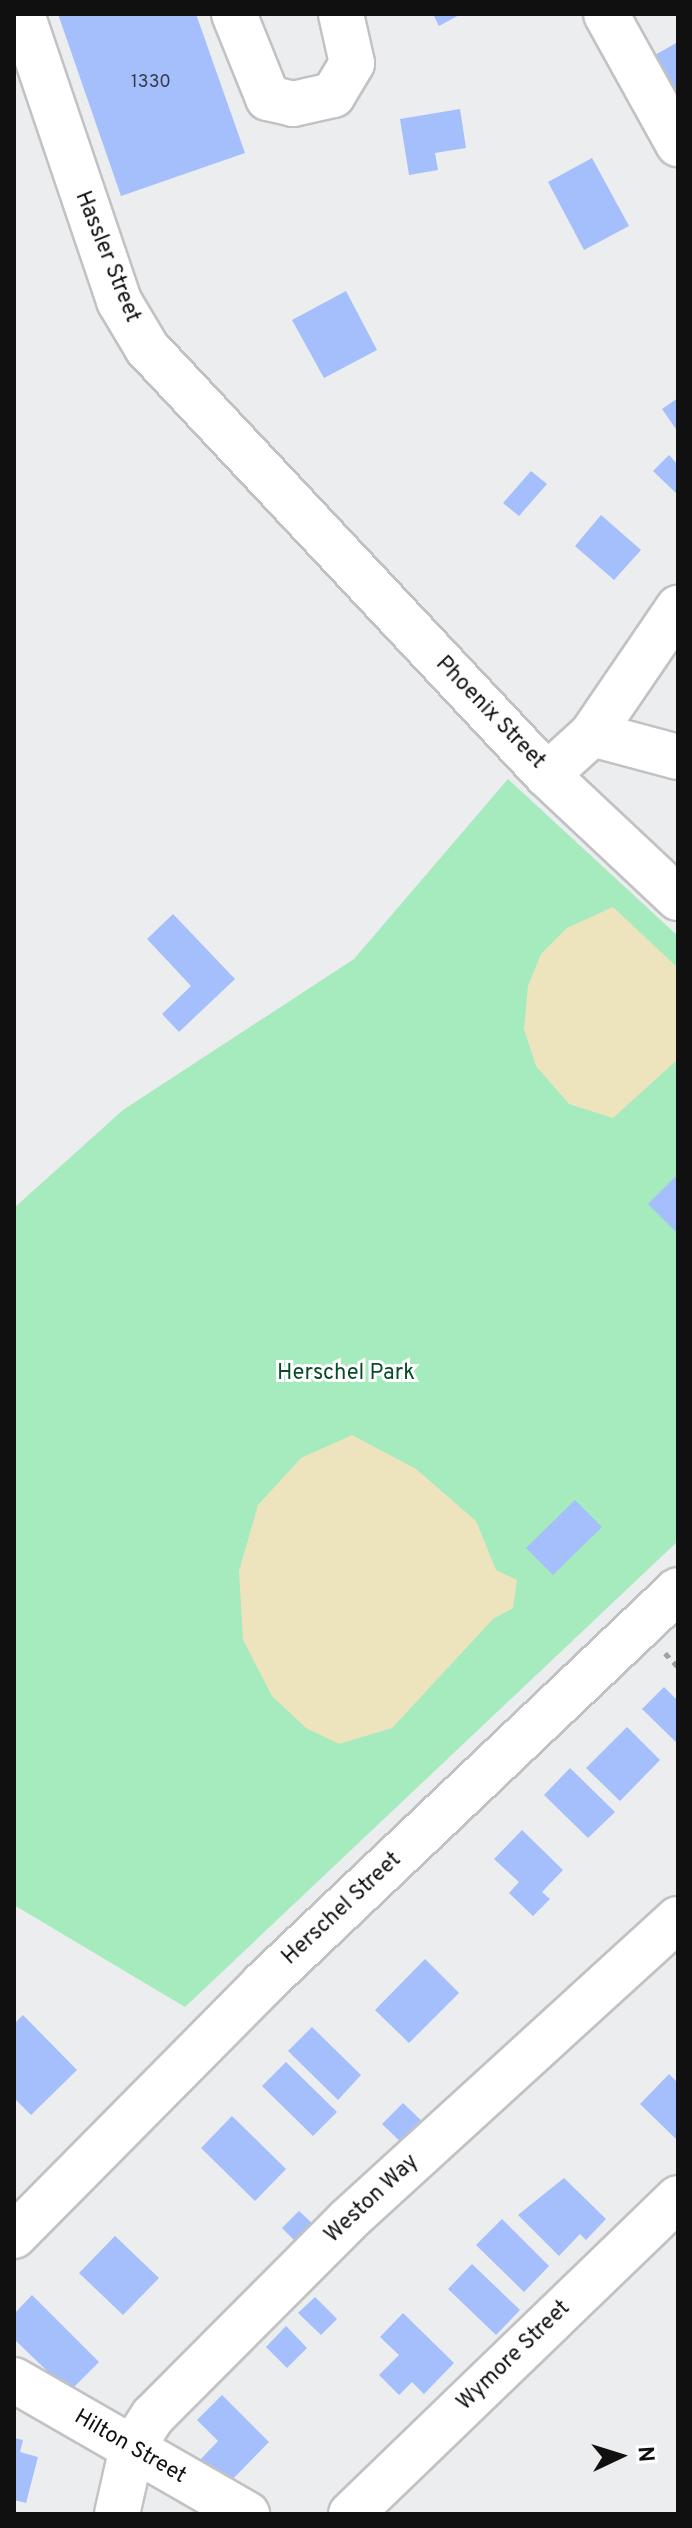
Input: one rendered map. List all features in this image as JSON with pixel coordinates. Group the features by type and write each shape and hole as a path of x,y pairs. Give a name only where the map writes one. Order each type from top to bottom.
{"street":[{"name":"Hassler Street","path":"22,14 119,301 140,337 320,535"},
{"path":"234,14 268,98 293,104 333,95 352,63 341,14"},
{"path":"606,14 678,144"},
{"name":"Phoenix Street","path":"320,535 547,775 592,734 678,608"},
{"path":"592,734 678,757"},
{"path":"547,775 678,898"},
{"name":"Herschel Street","path":"14,2236 263,1984 678,1590"},
{"name":"Weston Way","path":"117,2514 132,2448 153,2416 347,2221 678,1919"},
{"name":"Wymore Street","path":"351,2514 678,2198"},
{"name":"Hilton Street","path":"14,2380 247,2514"}],"green space":[{"name":"Herschel Park","path":"508,779 678,936 678,1541 185,2007 14,1905 14,1208 123,1110 354,959"}],"sand":[{"path":"613,907 678,968 678,1059 613,1118 569,1104 536,1066 524,1029 528,986 541,954 567,928"},
{"path":"352,1435 416,1469 476,1521 496,1570 517,1580 513,1608 493,1619 392,1728 339,1744 306,1728 272,1696 243,1640 239,1571 258,1505 301,1458"}],"building":[{"path":"58,14 196,14 245,153 121,196"},
{"path":"433,14 461,14 439,26"},
{"path":"678,42 678,87 674,89 655,55"},
{"path":"460,109 466,148 435,153 438,170 409,175 400,119"},
{"path":"592,158 629,226 584,250 548,182"},
{"path":"346,291 377,350 324,378 292,320"},
{"path":"678,398 678,432 662,409"},
{"path":"669,455 678,465 678,495 653,471"},
{"path":"531,471 547,484 519,516 503,503"},
{"path":"601,515 641,550 614,580 575,546"},
{"path":"173,914 235,979 179,1032 162,1014 191,986 147,939"},
{"path":"678,1174 678,1234 648,1204"},
{"path":"575,1500 602,1527 553,1575 526,1548"},
{"path":"664,1687 678,1701 678,1744 642,1709"},
{"path":"627,1727 660,1760 620,1801 586,1768"},
{"path":"570,1768 615,1812 588,1838 544,1795"},
{"path":"522,1830 563,1870 542,1892 550,1899 533,1916 509,1893 519,1882 494,1859"},
{"path":"425,1959 459,1993 409,2043 375,2010"},
{"path":"23,2015 77,2070 31,2115 14,2098 14,2024"},
{"path":"312,2027 361,2075 338,2100 288,2051"},
{"path":"286,2062 337,2112 313,2136 262,2086"},
{"path":"669,2074 678,2083 678,2141 640,2104"},
{"path":"403,2103 426,2125 405,2146 382,2124"},
{"path":"232,2116 286,2169 255,2201 201,2148"},
{"path":"564,2178 606,2219 586,2240 580,2234 559,2256 518,2215"},
{"path":"299,2211 324,2234 306,2252 282,2228"},
{"path":"502,2219 549,2266 524,2292 476,2245"},
{"path":"115,2236 159,2278 123,2315 79,2273"},
{"path":"472,2264 520,2310 496,2335 448,2289"},
{"path":"32,2295 99,2362 69,2392 14,2339 14,2314"},
{"path":"315,2297 337,2319 321,2335 298,2313"},
{"path":"403,2313 454,2363 424,2394 412,2382 399,2395 379,2375 399,2355 380,2337"},
{"path":"286,2326 307,2348 287,2368 266,2347"},
{"path":"222,2395 269,2442 225,2487 199,2461 218,2441 197,2420"},
{"path":"14,2438 23,2440 20,2452 38,2457 26,2503 14,2500"}]}
